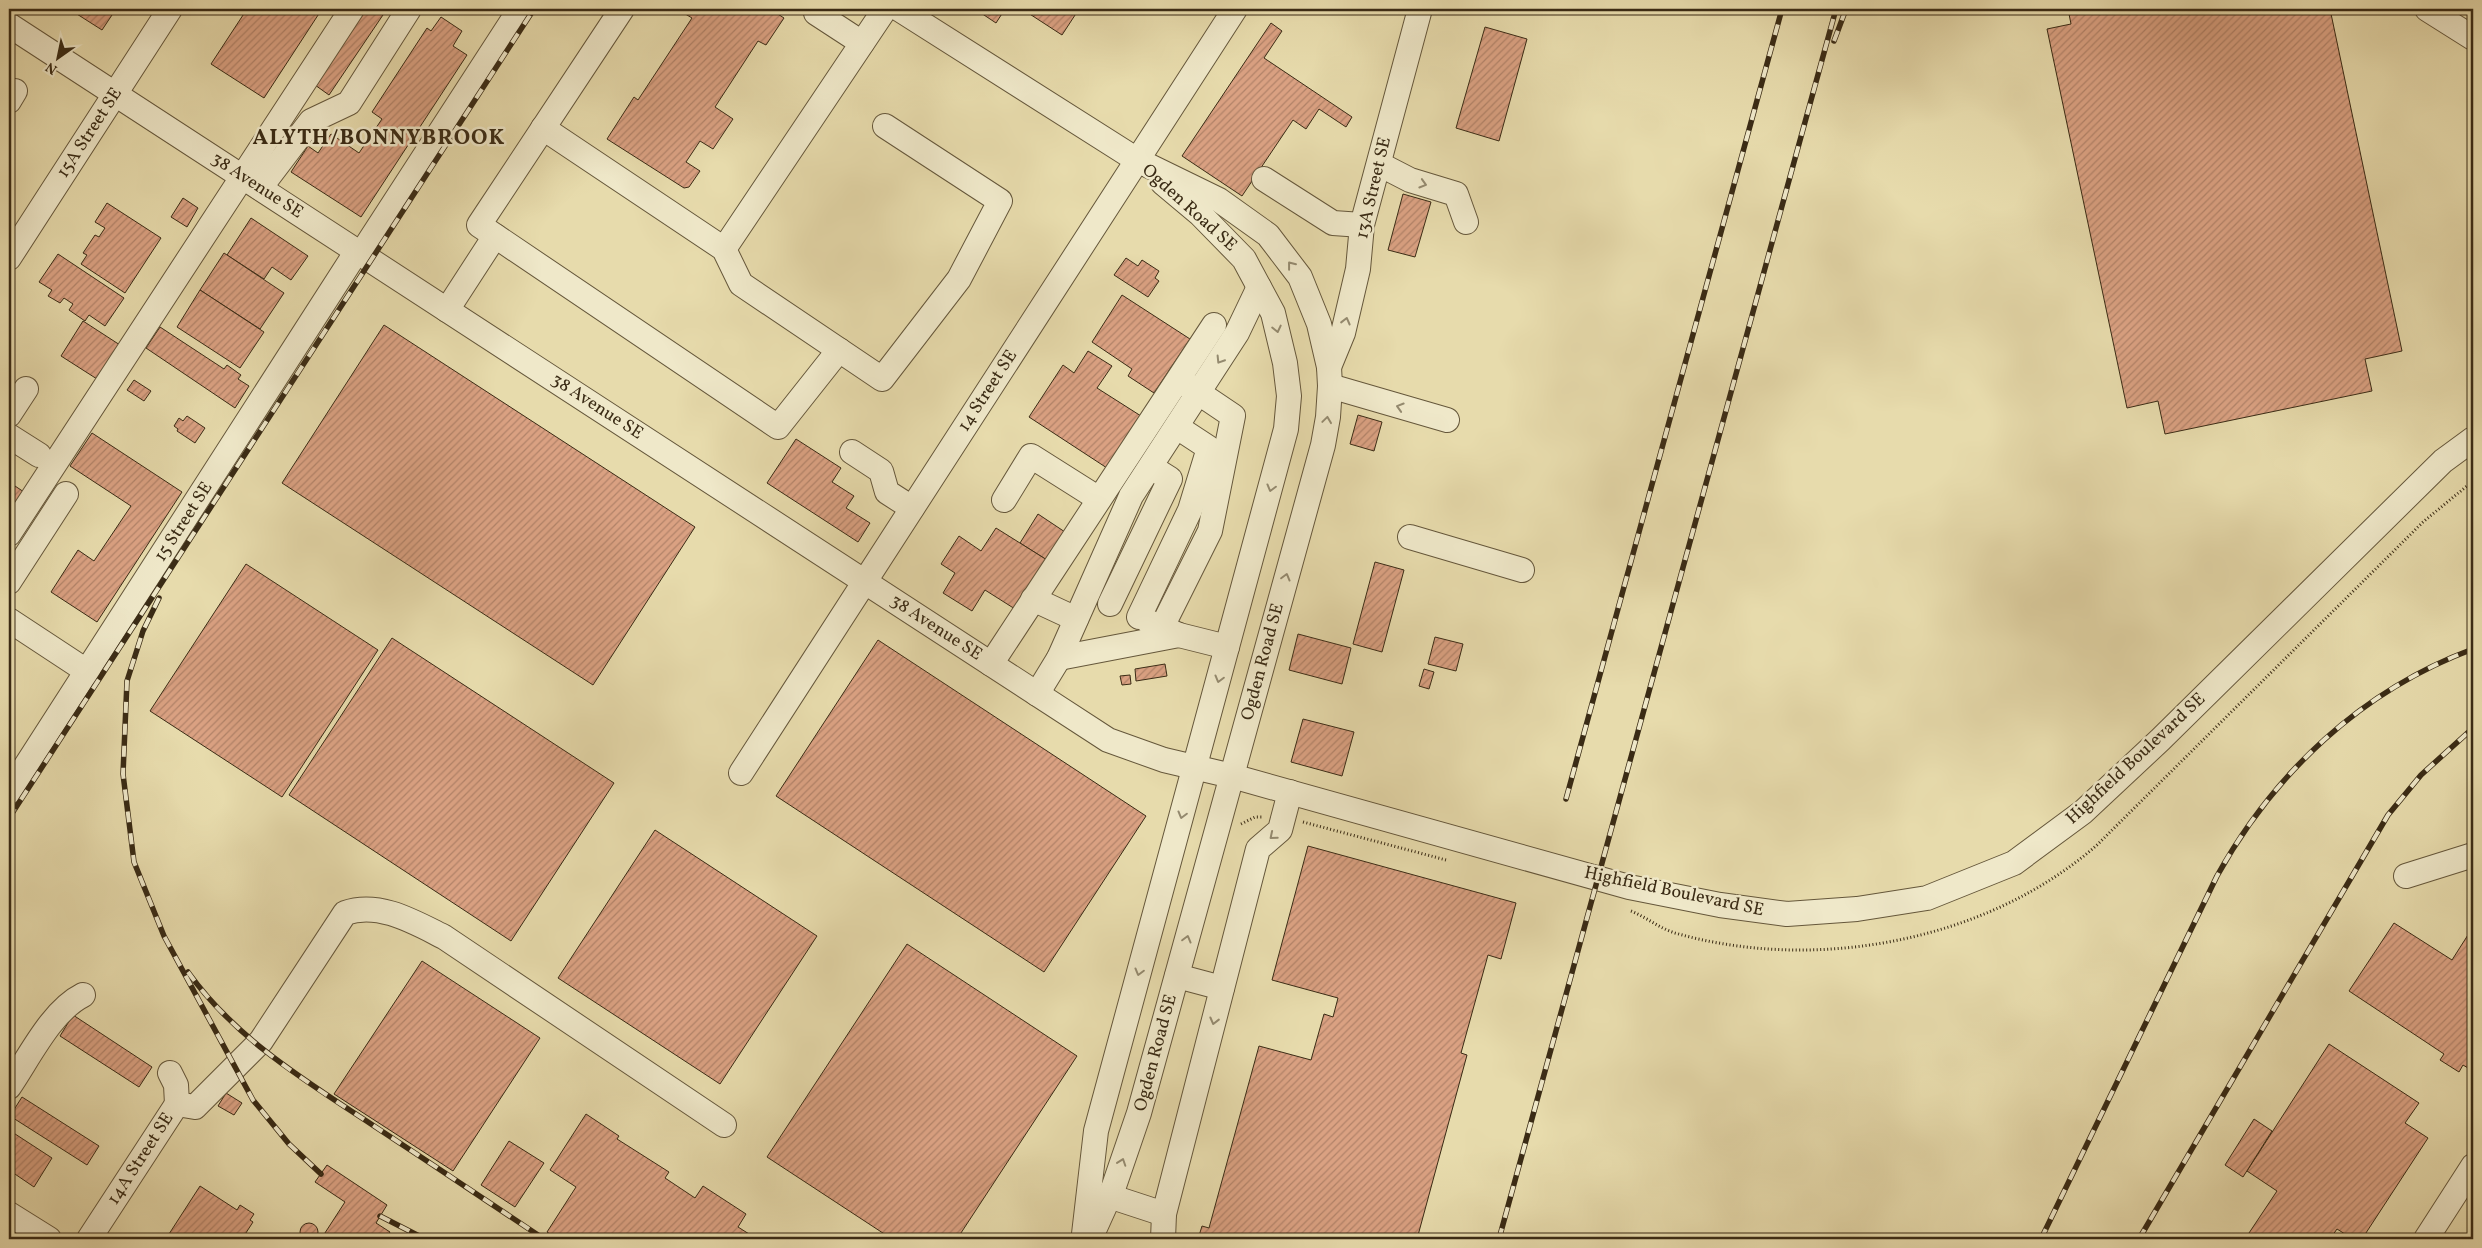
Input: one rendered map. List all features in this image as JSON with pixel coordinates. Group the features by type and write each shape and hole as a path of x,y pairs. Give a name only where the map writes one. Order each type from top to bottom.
{"street":[{"name":"15A Street SE","path":"10,255 170,9"},
{"path":"9,534 252,183 352,9"},
{"path":"252,183 311,121 349,103 409,9"},
{"name":"15 Street SE","path":"9,792 520,9"},
{"path":"622,9 479,225 778,427 839,350"},
{"path":"724,249 885,9"},
{"name":"Ogden Road SE","path":"899,9 1137,160 1219,200 1268,235 1300,277 1319,324 1329,376 1323,445 1177,976 1139,1113 1109,1196 1090,1239"},
{"name":"14 Street SE","path":"741,773 1235,9"},
{"name":"13A Street SE","path":"1329,376 1343,334 1356,278 1362,225 1420,9"},
{"path":"2427,9 2473,38"},
{"path":"816,13 862,43"},
{"name":"38 Avenue SE","path":"9,25 1108,740 1135,752 1195,768"},
{"path":"543,128 724,249 741,284 882,379 959,279 1000,202 885,126"},
{"name":"Ogden Road SE","path":"1084,1239 1096,1130 1286,429 1289,396 1285,363 1274,313 1244,259 1200,214 1137,160"},
{"path":"1379,164 1410,180 1456,194 1466,222"},
{"path":"1264,179 1333,223 1362,225"},
{"path":"447,310 495,236"},
{"path":"1037,694 1062,651 1082,581 1131,496 1237,334 1259,286"},
{"path":"991,664 1214,325"},
{"path":"1329,376 1447,420"},
{"path":"1170,631 1210,531 1233,416 1178,380"},
{"path":"9,415 26,389"},
{"path":"1139,617 1190,510 1209,448 1177,427"},
{"path":"9,436 39,455"},
{"name":"Highfield Boulevard SE","path":"1195,768 1232,776 1629,887 1720,905 1787,914 1857,909 1927,898 2014,863 2083,812 2160,740 2443,461 2473,439"},
{"path":"852,452 881,471 887,492 912,508"},
{"path":"1004,500 1031,456 1105,490 1131,496"},
{"path":"1110,604 1170,479 1151,467"},
{"path":"9,582 66,494"},
{"path":"1410,538 1522,570"},
{"path":"1082,581 1110,604 1170,631 1227,647"},
{"path":"1033,599 1071,617"},
{"path":"9,620 88,672"},
{"path":"1062,651 1170,631"},
{"path":"1163,1239 1164,1214 1258,848 1280,830 1290,792"},
{"path":"2406,876 2473,855"},
{"path":"170,1073 176,1085 177,1104 195,1107 261,1041 345,913 357,909 388,913 415,922 444,937 724,1125"},
{"path":"1177,976 1222,988"},
{"path":"9,1087 58,1014 71,1001 83,995"},
{"name":"14A Street SE","path":"89,1239 177,1104"},
{"path":"2426,1239 2473,1166"},
{"path":"1109,1196 1164,1214"},
{"path":"9,1214 48,1239"}],"path":[{"path":"1626,909 1673,933 1728,944 1785,951 1880,944 1926,935 1974,919 2028,894 2070,868 2096,844 2423,522 2473,481"},
{"path":"1239,824 1243,825 1255,817 1283,818 1454,862"}],"building":[{"path":"69,9 116,9 102,30"},
{"path":"247,9 322,9 264,98 211,64"},
{"path":"366,9 387,9 329,95 315,85"},
{"path":"677,9 770,9 784,18 766,45 758,41 715,107 733,119 713,149 700,141 686,162 700,171 689,187 684,188 607,139 634,97 638,100 692,18"},
{"path":"975,9 1005,9 996,23"},
{"path":"1022,9 1079,9 1062,35"},
{"path":"2068,9 2330,9 2402,351 2365,359 2372,391 2165,434 2158,401 2127,408 2047,29 2071,24"},
{"path":"441,17 462,31 453,46 467,55 361,217 291,172 308,146 318,153 331,134 359,153 382,119 372,112 427,28 431,31"},
{"path":"1271,23 1282,31 1264,58 1352,117 1346,127 1319,109 1306,129 1293,120 1242,196 1182,156"},
{"path":"1485,27 1527,39 1499,141 1456,128"},
{"path":"1403,194 1431,202 1415,257 1388,250"},
{"path":"183,198 198,208 187,227 171,217"},
{"path":"107,203 161,238 125,293 81,264 87,255 83,253 95,235 99,237 105,228 95,222"},
{"path":"251,218 308,256 291,280 272,267 264,279 227,255"},
{"path":"224,253 284,293 260,329 200,290"},
{"path":"58,254 124,298 105,326 89,315 85,321 69,310 73,304 64,298 60,303 48,296 52,290 39,282"},
{"path":"1126,258 1138,266 1142,260 1159,271 1155,278 1159,281 1148,297 1114,275"},
{"path":"200,290 264,332 240,368 177,327"},
{"path":"1122,295 1190,339 1154,393 1128,376 1132,369 1092,342"},
{"path":"83,321 120,345 97,379 61,356"},
{"path":"384,325 695,527 593,685 282,483"},
{"path":"160,327 224,369 227,365 241,375 238,379 249,386 235,408 146,348"},
{"path":"1088,351 1112,366 1097,388 1141,416 1107,468 1029,417 1063,365 1074,373"},
{"path":"134,380 151,391 144,401 127,390"},
{"path":"1358,415 1382,422 1374,451 1350,444"},
{"path":"187,416 205,428 195,443 177,431 178,429 174,426 179,418 183,421"},
{"path":"92,433 182,492 97,622 51,592 78,550 94,561 131,506 70,466"},
{"path":"796,439 841,468 832,482 854,496 846,508 870,523 858,542 767,483"},
{"path":"9,482 27,494 9,522"},
{"path":"1038,514 1065,532 1047,560 1020,543"},
{"path":"996,528 1047,560 1015,609 985,590 972,611 943,593 955,573 941,564 959,536 981,551"},
{"path":"1375,562 1404,570 1382,652 1353,644"},
{"path":"246,564 378,650 282,797 150,711"},
{"path":"1298,634 1351,648 1342,684 1289,670"},
{"path":"1435,637 1463,644 1456,671 1428,664"},
{"path":"392,638 614,783 511,941 289,795"},
{"path":"878,640 1146,816 1044,972 776,796"},
{"path":"1165,664 1167,676 1136,681 1135,669"},
{"path":"1424,669 1434,672 1429,689 1419,686"},
{"path":"1130,675 1131,684 1122,685 1120,676"},
{"path":"1303,719 1354,732 1342,776 1291,762"},
{"path":"655,830 817,936 720,1084 558,978"},
{"path":"1308,846 1516,903 1501,959 1488,955 1461,1053 1467,1055 1417,1239 1198,1239 1202,1226 1209,1228 1259,1046 1311,1060 1324,1014 1333,1017 1338,998 1272,980"},
{"path":"2394,923 2452,960 2473,927 2473,1071 2463,1065 2459,1072 2440,1060 2444,1054 2349,991"},
{"path":"907,944 1077,1056 957,1239 892,1239 767,1157"},
{"path":"422,961 540,1038 453,1171 334,1094"},
{"path":"73,1015 152,1067 139,1087 60,1036"},
{"path":"2329,1044 2419,1103 2405,1123 2428,1138 2362,1239 2353,1239 2337,1229 2330,1239 2245,1239 2277,1191 2247,1171"},
{"path":"226,1093 242,1103 234,1115 218,1106"},
{"path":"22,1097 99,1146 87,1165 10,1116"},
{"path":"586,1114 619,1136 617,1139 669,1172 665,1178 695,1198 703,1186 746,1214 738,1227 757,1239 557,1239 547,1232 576,1187 550,1170"},
{"path":"2254,1119 2272,1131 2243,1177 2225,1165"},
{"path":"9,1130 52,1158 34,1187 9,1170"},
{"path":"509,1141 544,1163 515,1207 481,1185"},
{"path":"327,1165 387,1205 376,1223 390,1232 386,1239 321,1239 345,1202 315,1182"},
{"path":"200,1186 237,1210 240,1205 254,1214 250,1220 253,1222 242,1239 177,1239 169,1234"},
{"path":"305,1223 313,1223 318,1228 316,1239 305,1241 300,1236 300,1228"}],"railway":[{"path":"9,818 534,9"},
{"path":"1566,799 1782,9"},
{"path":"1499,1239 1836,9"},
{"path":"1834,41 1846,9"},
{"path":"159,598 143,631 127,681 123,774 134,862 164,936 253,1100 289,1144 321,1174"},
{"path":"2041,1239 2217,876 2240,838 2265,803 2325,739 2358,712 2394,687 2432,666 2473,649"},
{"path":"2139,1239 2388,815 2421,775 2473,728"},
{"path":"188,972 227,1017 272,1056 321,1091 544,1239"},
{"path":"380,1216 425,1239"}],"district":[{"name":"ALYTH/BONNYBROOK","path":"379,138"}]}
